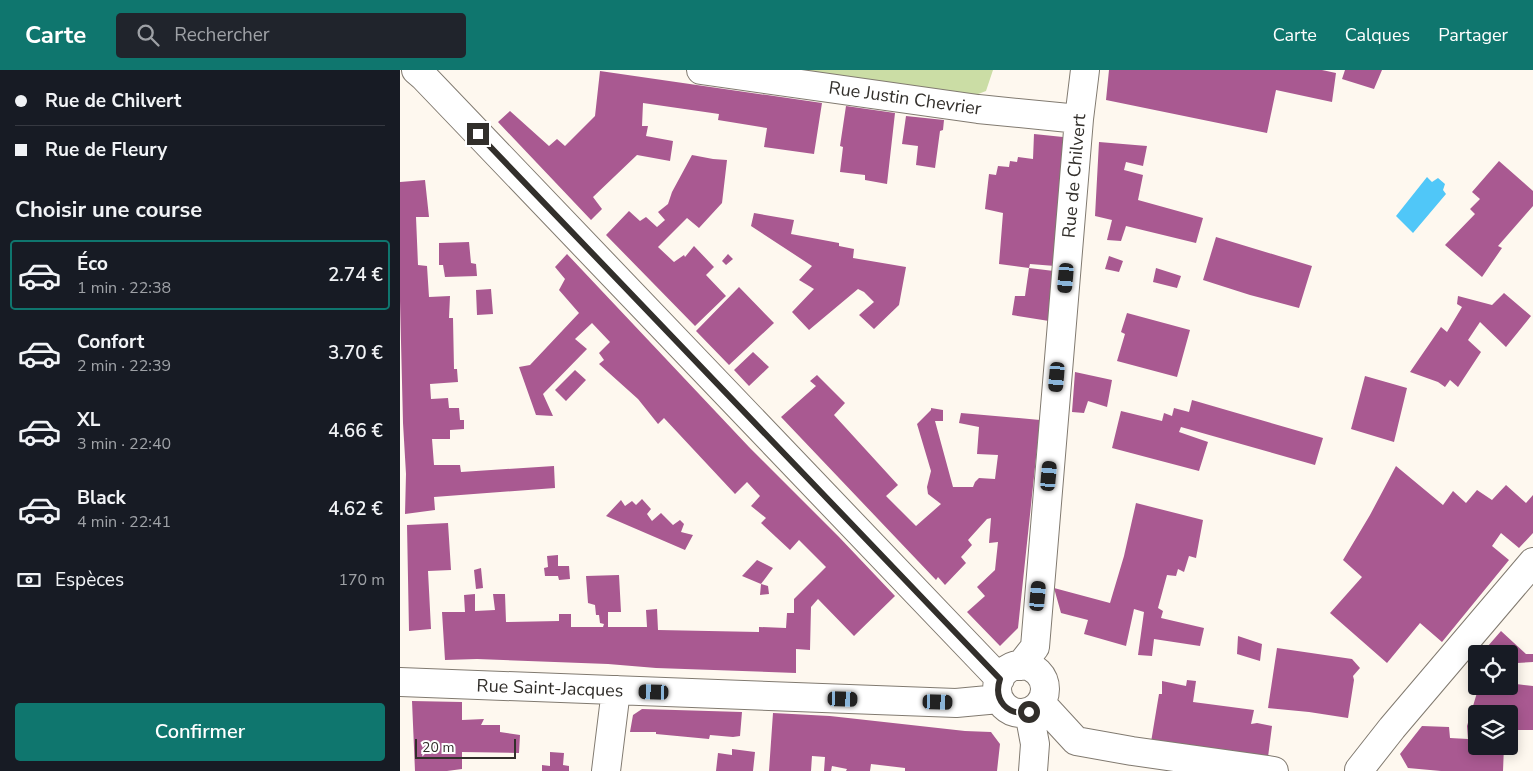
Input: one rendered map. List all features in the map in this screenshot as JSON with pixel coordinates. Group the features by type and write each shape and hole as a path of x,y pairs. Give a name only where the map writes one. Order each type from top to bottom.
{"street":[{"path":"416,70 1006,681 1008,709 1022,713 1035,707 1044,696 1044,681 1034,669 1006,681"},
{"name":"Rue Justin Chevrier","path":"701,70 978,109 1079,119"},
{"name":"Rue de Chilvert","path":"1006,681 1035,647 1079,119 1085,70"},
{"path":"1359,771 1392,728 1533,562"},
{"name":"Rue Saint-Jacques","path":"400,682 956,703 1006,681"},
{"path":"606,771 616,690"},
{"path":"1033,771 1035,707"},
{"path":"1035,707 1076,741 1274,771"}],"green space":[{"path":"800,70 993,70 986,91 973,96"}],"water":[{"path":"1427,177 1432,182 1438,178 1445,184 1443,190 1446,194 1413,233 1396,216"}],"building":[{"path":"1109,70 1322,70 1336,73 1332,102 1276,90 1267,133 1106,100"},
{"path":"1345,70 1382,70 1374,89 1342,79"},
{"path":"600,71 822,103 814,154 764,147 767,128 718,120 719,114 643,103 642,126 648,126 646,136 673,141 670,161 637,155 593,197 602,209 591,220 498,122 510,111 549,146 557,139 565,146 595,116"},
{"path":"846,106 895,113 887,184 865,180 865,175 840,172 843,147 840,146"},
{"path":"906,116 944,120 943,130 940,131 935,168 916,165 918,146 902,144"},
{"path":"1034,134 1063,137 1069,147 1055,266 1030,264 1029,268 999,264 1003,213 985,209 989,174 996,175 998,166 1009,167 1010,161 1017,162 1018,157 1033,159"},
{"path":"1099,142 1147,146 1143,166 1126,162 1124,170 1143,175 1138,200 1203,218 1196,243 1126,226 1121,241 1107,240 1112,220 1095,216"},
{"path":"692,155 727,160 722,203 699,228 687,218 658,247 674,262 684,255 685,257 694,246 714,267 706,275 726,296 695,326 606,235 629,211 640,221 646,217 657,227 665,220 658,212 668,204 672,192"},
{"path":"1499,161 1533,191 1533,206 1498,246 1502,248 1482,277 1445,245 1475,214 1470,209 1480,199 1472,192"},
{"path":"425,180 429,217 416,217 418,265 427,266 429,297 450,296 449,318 453,318 454,369 457,369 458,382 430,384 431,399 448,398 449,408 459,408 460,420 464,420 464,429 450,430 450,439 432,439 434,465 460,465 461,472 554,466 555,488 434,497 435,510 405,514 406,474 400,301 400,182"},
{"path":"754,213 794,220 791,234 839,243 839,246 854,249 853,258 906,267 899,305 874,329 859,315 874,302 858,289 809,330 792,312 814,289 799,280 812,266 751,226"},
{"path":"1216,237 1312,266 1299,308 1203,280"},
{"path":"469,242 471,263 476,264 477,276 445,277 443,265 439,265 439,243"},
{"path":"567,254 749,447 895,596 854,636 818,599 811,607 810,650 796,649 796,673 477,659 445,660 442,612 465,612 464,595 475,594 475,611 495,610 493,594 505,594 506,622 559,621 559,614 571,614 571,627 603,627 604,624 600,623 599,615 596,615 595,605 588,603 586,576 619,575 621,612 608,612 608,627 647,627 646,610 657,609 658,630 759,632 759,627 786,628 787,613 794,613 794,599 826,567 799,540 790,550 761,523 766,518 751,506 760,496 747,482 735,494 664,418 658,424 638,399 599,364 604,360 599,353 610,342 592,323 575,339 587,349 543,394 553,416 536,415 519,367 530,365 579,313 559,290 565,279 555,267"},
{"path":"728,254 733,259 726,265 722,261"},
{"path":"1109,256 1123,261 1119,272 1105,269"},
{"path":"1029,268 1054,271 1049,321 1012,315 1015,296 1025,296"},
{"path":"1156,268 1181,276 1177,288 1153,282"},
{"path":"739,287 774,323 729,365 696,331"},
{"path":"491,289 493,314 477,315 476,290"},
{"path":"1504,293 1531,316 1506,347 1480,322 1468,340 1481,352 1458,387 1450,380 1445,387 1438,382 1410,372 1441,327 1447,332 1462,307 1457,304 1458,296 1492,305"},
{"path":"1127,313 1190,330 1177,377 1117,361 1125,334 1121,332"},
{"path":"753,352 769,367 749,386 734,370"},
{"path":"575,370 586,380 566,401 555,390"},
{"path":"1075,372 1112,380 1107,407 1088,401 1084,413 1072,412"},
{"path":"817,375 845,403 834,415 898,485 886,496 916,526 941,504 928,494 927,487 931,471 917,424 931,408 943,410 943,421 935,421 953,487 973,487 979,478 995,479 998,455 977,454 979,427 959,423 961,413 1040,420 1018,628 1000,646 967,612 985,596 977,587 995,570 998,542 989,543 991,518 987,519 968,540 972,545 961,557 966,563 945,585 938,577 936,580 781,417 816,386 810,381"},
{"path":"1365,376 1407,388 1394,442 1351,429"},
{"path":"1192,400 1323,438 1315,465 1181,427 1179,432 1208,442 1199,471 1112,448 1121,411 1162,421 1164,413 1172,416 1174,408 1189,412"},
{"path":"1396,466 1443,505 1453,491 1466,503 1477,490 1492,500 1506,485 1526,503 1533,495 1533,533 1519,548 1501,533 1492,546 1509,560 1442,642 1420,623 1387,663 1330,613 1362,577 1343,560"},
{"path":"642,499 651,509 647,514 652,521 661,513 673,525 680,520 684,524 681,532 693,535 685,550 606,516 621,500 625,506 632,501 636,505"},
{"path":"1136,503 1203,520 1196,558 1189,556 1184,572 1178,569 1176,576 1167,575 1158,608 1163,611 1161,618 1204,628 1200,646 1154,639 1152,656 1138,655 1144,612 1134,609 1126,646 1084,634 1088,620 1061,613 1054,588 1110,603 1124,556"},
{"path":"448,523 451,570 428,571 431,629 409,631 407,525"},
{"path":"558,555 558,566 569,566 570,579 559,580 558,576 545,576 544,568 548,567 547,556"},
{"path":"757,560 773,568 761,584 742,576"},
{"path":"481,568 483,588 476,589 474,570"},
{"path":"761,584 768,586 769,594 760,595"},
{"path":"1501,631 1516,645 1489,645"},
{"path":"1238,636 1262,644 1260,661 1237,654"},
{"path":"1518,647 1526,654 1533,654 1533,662 1518,663"},
{"path":"1277,648 1352,659 1360,668 1353,676 1348,718 1268,708"},
{"path":"1187,680 1196,681 1193,702 1254,710 1251,724 1257,723 1272,726 1268,757 1151,742 1159,694 1162,694 1162,681 1186,686"},
{"path":"1518,684 1533,686 1533,730 1518,730 1518,705 1473,705 1476,695 1518,695"},
{"path":"412,701 462,702 462,720 484,719 481,725 500,725 500,732 520,735 519,753 462,752 462,769 415,771"},
{"path":"642,709 742,712 740,736 710,735 709,739 656,734 656,732 630,732 633,715"},
{"path":"773,713 830,716 965,731 991,732 1000,744 997,771 905,771 905,768 871,764 870,771 846,771 847,769 832,766 831,771 824,771 825,757 812,756 811,771 769,771"},
{"path":"1422,726 1449,727 1450,738 1468,739 1468,755 1504,755 1503,771 1441,771 1408,768 1400,754"},
{"path":"732,749 755,752 753,771 716,771 718,753 732,755"},
{"path":"550,752 564,753 563,765 569,766 569,771 542,771 542,765 550,766"}],"route":[{"path":"478,134 1000,679 998,692 1003,704 1015,712 1029,712"}]}
